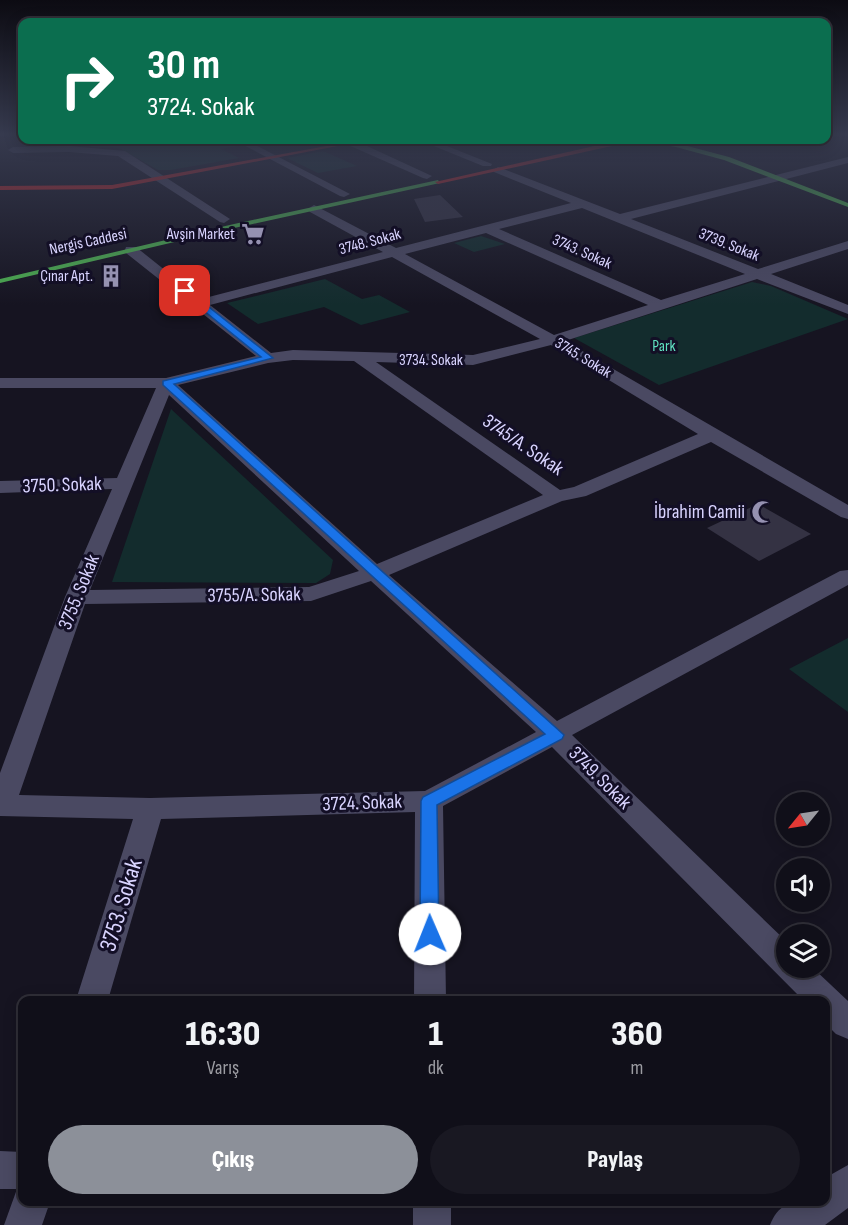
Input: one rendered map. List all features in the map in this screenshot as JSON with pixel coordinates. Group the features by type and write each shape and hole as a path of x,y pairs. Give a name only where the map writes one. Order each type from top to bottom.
{"main road":[{"name":"Nergis Caddesi","path":"30,260 357,191"},
{"name":"Nergis Caddesi","path":"0,281 390,191"},
{"path":"813,191 848,205"}],"street":[{"path":"181,191 224,219"},
{"path":"339,191 344,194"},
{"name":"3739. Sokak","path":"551,191 848,310"},
{"path":"620,218 723,191"},
{"name":"3748. Sokak","path":"201,303 582,204"},
{"name":"3745. Sokak","path":"314,209 553,340 848,513"},
{"name":"3743. Sokak","path":"488,229 662,306"},
{"name":"3734. Sokak","path":"0,383 166,383 268,358 293,355 357,356 398,360 473,360 553,340 848,245"},
{"path":"131,250 268,358"},
{"name":"3745/A. Sokak","path":"357,356 557,496 579,492 712,435"},
{"name":"3755. Sokak","path":"1,805 76,597 166,383"},
{"name":"3749. Sokak","path":"166,383 556,735 776,952"},
{"name":"3750. Sokak","path":"0,487 125,483"},
{"name":"3755/A. Sokak","path":"76,597 311,594 374,573 557,496"},
{"name":"3724. Sokak","path":"1,805 150,809 429,801 556,735 848,576"},
{"path":"429,801 430,996"},
{"name":"3753. Sokak","path":"93,996 150,809"},
{"path":"802,978 821,996"},
{"path":"830,1005 848,1023"},
{"path":"0,1170 18,1170"},
{"path":"830,1198 848,1184"},
{"path":"24,1225 29,1206"},
{"path":"432,1206 432,1225"},
{"path":"789,1225 819,1206"}],"green space":[{"path":"481,236 505,244 474,252 454,243"},
{"path":"325,279 362,299 379,295 410,312 361,325 324,307 258,324 227,303"},
{"name":"Park","path":"752,282 771,286 848,319 659,385 574,338"},
{"path":"171,409 333,560 330,574 316,583 112,582"},
{"path":"848,638 848,712 789,669"}],"building":[{"path":"440,195 463,217 425,222 414,199"},
{"path":"758,504 811,534 759,561 707,528"}],"traffic: fast":[{"path":"0,281 234,226 395,191"},
{"path":"814,191 848,205"}],"place":[{"name":"Avşin Market","path":"253,234"},
{"name":"Çınar Apt.","path":"111,276"},
{"name":"İbrahim Camii","path":"763,512"}],"route":[{"path":"185,291 268,358 166,383 556,735 429,801 430,934"}]}
